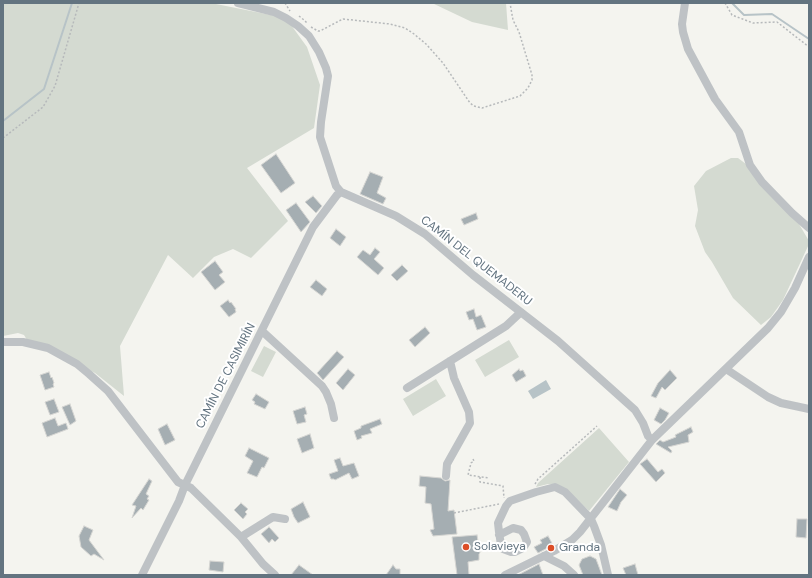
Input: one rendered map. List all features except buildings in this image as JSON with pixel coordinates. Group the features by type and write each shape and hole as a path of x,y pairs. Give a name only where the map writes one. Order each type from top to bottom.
{"street":[{"path":"238,3 274,12 286,18 309,36 319,52 328,76 320,137 336,186 341,192"},
{"path":"685,3 682,24 688,49 715,99 739,132 750,165 762,182 792,214 809,228"},
{"name":"CAMÍN DEL QUEMADERU","path":"341,192 396,216 425,234 473,275 558,341 635,410 648,436 652,440"},
{"name":"CAMÍN DE CASIMIRÍN","path":"142,575 313,227 337,195 341,192"},
{"path":"506,575 554,551 572,540 580,532 652,440 768,328 782,312 809,257"},
{"path":"407,388 506,326 521,312"},
{"path":"262,331 322,386 331,404 334,418"},
{"path":"3,342 15,341 48,348 77,364 108,391 178,482 191,488 241,537 263,564 275,575"},
{"path":"446,476 447,464 470,423 469,412 454,378 450,361"},
{"path":"726,369 768,397 781,403 809,408"},
{"path":"499,535 498,523 508,503 532,493 555,487 564,492 591,519 601,545 608,575"},
{"path":"241,537 273,517 285,519"},
{"path":"580,532 587,532 596,538 601,545"},
{"path":"554,551 554,560"},
{"path":"544,556 564,566 574,575"}],"path":[{"path":"3,138 43,107 55,86 78,3"},
{"path":"285,3 287,8 293,13"},
{"path":"299,16 318,32 343,20 390,24 405,28 426,44 439,58 470,103 474,106 482,108 520,96 528,88 532,80 532,75 519,32 511,13 510,3"},
{"path":"725,3 732,15 753,23 777,22 809,47"},
{"path":"532,493 538,479 597,426"},
{"path":"473,459 474,461 471,463 468,475 489,478"},
{"path":"454,513 504,503 503,486 480,482 480,477"}],"shaded area":[{"path":"3,3 211,3 286,18 307,47 320,85 314,128 247,168 288,221 251,258 233,249 214,257 193,278 168,255 120,346 124,396 95,373 27,340 24,335 18,333 3,336"},
{"path":"432,3 506,3 508,30 472,22"},
{"path":"731,158 738,158 746,164 799,224 809,241 809,244 783,300 771,317 761,325 733,298 705,252 695,226 698,210 694,186 706,171"},
{"path":"509,340 519,357 485,377 475,360"},
{"path":"264,346 276,352 263,377 251,371"},
{"path":"436,379 446,396 413,416 403,399"},
{"path":"546,380 551,389 533,399 528,391"},
{"path":"599,428 629,462 589,511 559,485 548,484 536,487 538,483"}],"waterway":[{"path":"3,121 44,89 72,3"},
{"path":"732,3 744,15 772,14 809,39"}],"place":[{"name":"Solavieya","path":"466,547"},
{"name":"Granda","path":"551,548"}]}
